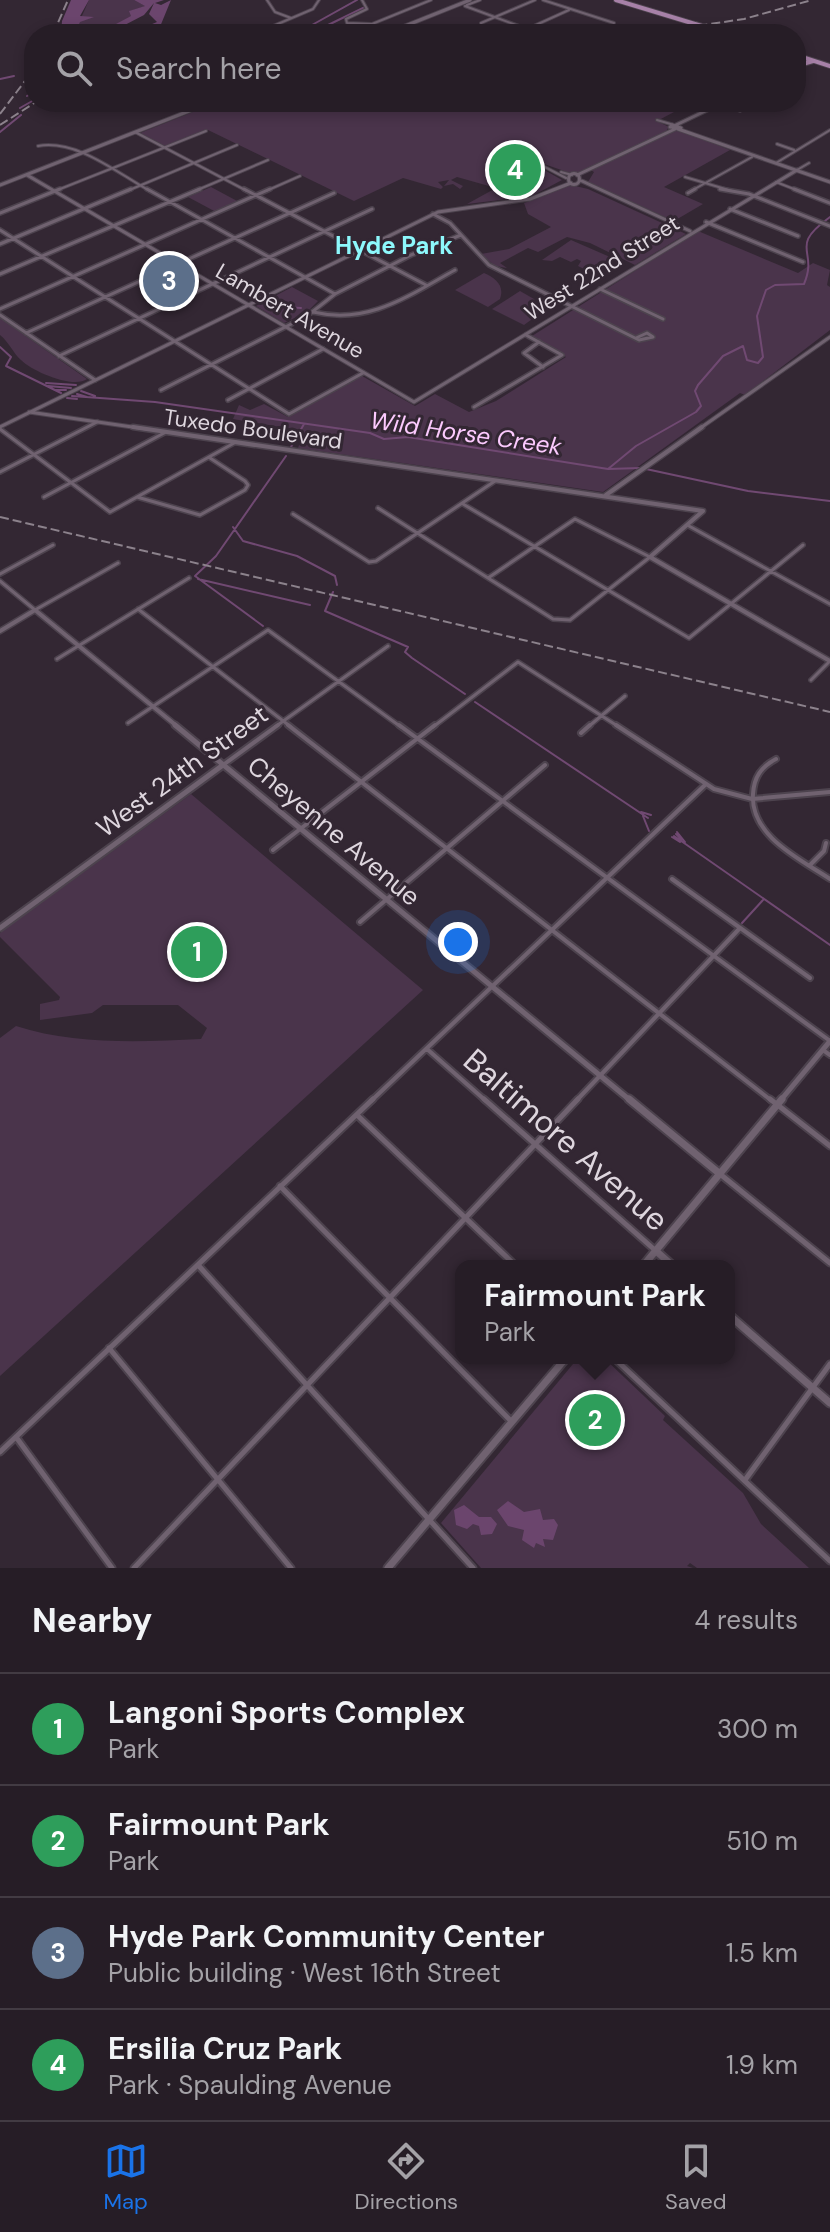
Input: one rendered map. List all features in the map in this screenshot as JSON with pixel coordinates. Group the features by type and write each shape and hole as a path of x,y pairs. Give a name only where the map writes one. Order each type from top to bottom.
{"main road":[{"path":"616,0 695,24"},
{"path":"627,0 709,24"},
{"path":"806,57 829,64"},
{"path":"806,62 829,64"}],"street":[{"path":"267,0 275,12 291,18"},
{"path":"277,24 316,8 319,0"},
{"path":"362,0 367,9 346,19 347,23 372,24 431,0"},
{"path":"410,24 480,0"},
{"path":"481,23 535,0"},
{"path":"543,0 614,23"},
{"path":"469,3 514,24"},
{"path":"538,24 569,10"},
{"path":"0,185 186,112"},
{"path":"550,191 566,179 592,170 703,112"},
{"path":"657,120 752,157 830,182"},
{"path":"776,163 830,130"},
{"path":"0,213 206,131"},
{"path":"135,132 426,285"},
{"path":"38,146 55,143 82,153 335,294"},
{"path":"777,144 794,150"},
{"path":"0,244 237,145"},
{"path":"688,193 752,157"},
{"path":"0,274 268,160"},
{"name":"West 22nd Street","path":"414,402 706,222 809,163"},
{"path":"539,164 574,175 691,232"},
{"path":"551,169 573,183 596,188"},
{"path":"236,442 110,512 0,428 433,214 453,208 530,199 582,180 592,170"},
{"name":"Lambert Avenue","path":"27,175 414,402"},
{"path":"0,309 300,176"},
{"path":"685,177 753,195 829,226"},
{"path":"776,182 830,203"},
{"path":"26,333 334,193"},
{"path":"59,356 372,209"},
{"path":"730,209 798,236"},
{"path":"433,214 450,223 489,265 636,338 647,333 653,337 650,339"},
{"path":"706,222 803,262"},
{"path":"0,230 289,414 363,373"},
{"path":"161,390 313,312 335,294 461,235"},
{"path":"313,312 334,319 357,319 455,270"},
{"path":"600,289 663,319"},
{"path":"0,315 95,380"},
{"path":"474,407 562,355 526,335"},
{"path":"606,496 830,337"},
{"path":"539,342 524,353 543,367"},
{"path":"228,400 323,349"},
{"path":"42,406 64,417"},
{"name":"Tuxedo Boulevard","path":"29,412 710,512"},
{"path":"0,472 97,422"},
{"path":"44,497 166,432"},
{"path":"137,497 200,515 248,485 209,457"},
{"path":"293,514 369,562 376,561 497,480"},
{"path":"463,504 689,638 803,545"},
{"path":"378,508 562,622 650,557 703,511"},
{"path":"488,578 575,519 650,557 830,661 811,680"},
{"path":"689,526 830,604"},
{"path":"0,574 53,545"},
{"path":"0,631 118,563"},
{"path":"57,659 189,578"},
{"name":"Cheyenne Avenue","path":"0,581 830,1263"},
{"path":"138,609 830,1146"},
{"path":"128,723 268,630 830,1041 648,1260"},
{"name":"West 24th Street","path":"0,928 388,646"},
{"path":"273,850 518,662 705,785 752,799 830,792"},
{"path":"581,733 625,696"},
{"path":"776,759 764,767 755,779 752,799 755,816 771,837 830,879"},
{"path":"360,922 545,765"},
{"path":"0,1452 705,785"},
{"path":"810,865 824,851 826,843"},
{"path":"672,879 810,978"},
{"path":"134,1568 740,928"},
{"name":"Baltimore Avenue","path":"427,1049 666,1260"},
{"path":"823,1050 830,1055"},
{"path":"357,1115 510,1260"},
{"path":"280,1186 512,1423"},
{"path":"198,1265 473,1568"},
{"path":"735,1320 830,1403"},
{"path":"109,1348 291,1568"},
{"path":"388,1568 561,1364"},
{"path":"620,1364 830,1561"},
{"path":"745,1480 830,1364"},
{"path":"16,1437 112,1568"}],"shaded area":[{"path":"71,0 89,0 80,16 94,17 79,24 62,24"},
{"path":"89,0 134,0 146,6 130,11 132,16 116,24 78,24"},
{"path":"134,0 164,0 155,3 161,5 171,0 161,24 152,24 157,22 149,14 154,3 144,15 127,24 116,24 131,16 129,11 145,6"},
{"path":"193,112 674,112 657,121 669,127 666,131 682,131 730,150 664,187 703,204 674,221 588,182 594,172 589,169 573,174 544,164 539,167 562,180 532,196 467,204 496,188 457,177 451,180 463,186 460,189 453,184 444,186 449,180 438,182 443,187 441,189 403,178 354,201 208,130 165,146 140,133"},
{"path":"571,185 588,189 686,234 635,265 590,243 567,237 538,252 528,248 500,263 507,268 495,266 481,254 509,249 551,227 528,214 524,203"},
{"path":"211,187 239,202 216,212 188,197"},
{"path":"698,231 798,273 813,263 830,270 827,285 830,287 830,330 745,395 740,393 603,492 298,448 304,431 233,419 239,405 250,410 264,404 288,417 362,376 415,406 435,394 469,412 496,401 566,357 532,336"},
{"path":"571,240 612,259 590,272 578,266 581,261 577,259 571,262 560,257 552,261 542,260"},
{"path":"484,273 495,280 501,290 500,299 488,307 455,290"},
{"path":"292,287 318,301 306,313 284,323 256,306"},
{"path":"520,291 534,299 539,307 535,317 524,325 492,309"},
{"path":"0,318 87,379 81,382 64,381 27,365 0,335"},
{"path":"191,794 423,990 0,1376 0,1038 16,1026 84,1039 131,1041 201,1039 207,1028 178,1005 103,1005 92,1013 40,1020 40,1004 59,1000 60,997 0,937 0,933"},
{"path":"573,1364 610,1364 665,1416 663,1420 743,1493 761,1524 809,1568 697,1568 690,1563 687,1566 693,1568 481,1568 441,1523"},
{"path":"508,1501 524,1512 540,1509 543,1520 554,1519 558,1525 553,1540 543,1539 545,1547 536,1543 534,1548 522,1540 524,1530 508,1526 497,1510"},
{"path":"464,1505 479,1517 491,1517 497,1524 492,1534 481,1535 479,1526 473,1524 467,1529 456,1525 454,1510"}],"waterway":[{"path":"314,24 357,0"},
{"path":"330,24 363,8"},
{"path":"0,79 14,76"},
{"path":"20,108 24,106"},
{"path":"0,132 21,115"},
{"path":"608,469 636,446 696,412 701,406 695,391 723,356 743,346 747,360 758,363 763,357 757,316 766,290 775,285 804,284 808,272 807,243 817,227 830,217"},
{"path":"268,306 301,308"},
{"name":"Wild Horse Creek","path":"0,347 11,357 6,366 61,393"},
{"name":"Wild Horse Creek","path":"46,383 76,385"},
{"name":"Wild Horse Creek","path":"48,386 71,388"},
{"name":"Wild Horse Creek","path":"55,390 66,390"},
{"name":"Wild Horse Creek","path":"81,391 95,396"},
{"name":"Wild Horse Creek","path":"77,394 87,397"},
{"name":"Wild Horse Creek","path":"72,396 155,402 370,433 384,439 408,437 608,469"},
{"name":"Wild Horse Creek","path":"67,398 77,399"},
{"path":"291,447 304,424"},
{"path":"235,529 286,456"},
{"name":"Wild Horse Creek","path":"608,469 640,468"},
{"name":"Wild Horse Creek","path":"646,469 748,491 830,501"},
{"path":"200,579 195,576 216,556 235,529"},
{"path":"235,529 243,541 297,556 335,576 337,585"},
{"path":"200,579 310,605"},
{"path":"200,579 263,626"},
{"path":"333,592 325,611 408,647 405,652 412,658 465,694"},
{"path":"475,702 648,818"},
{"path":"641,812 651,815"},
{"path":"643,816 649,831"},
{"path":"677,832 685,842"},
{"path":"676,834 682,840"},
{"path":"674,836 830,945"},
{"path":"672,837 680,842"},
{"path":"742,923 763,900"}],"railway":[{"path":"57,24 68,0"},
{"path":"710,24 744,19 812,0"},
{"path":"0,114 24,82"},
{"path":"0,125 24,110"},
{"path":"0,517 830,712"}],"place":[{"name":"Ersilia Cruz Park","path":"515,170"},
{"name":"Hyde Park Community Center","path":"169,281"},
{"name":"Langoni Sports Complex","path":"197,952"},
{"name":"Fairmount Park","path":"595,1420"}],"district":[{"name":"Hyde Park","path":"394,245"}]}
